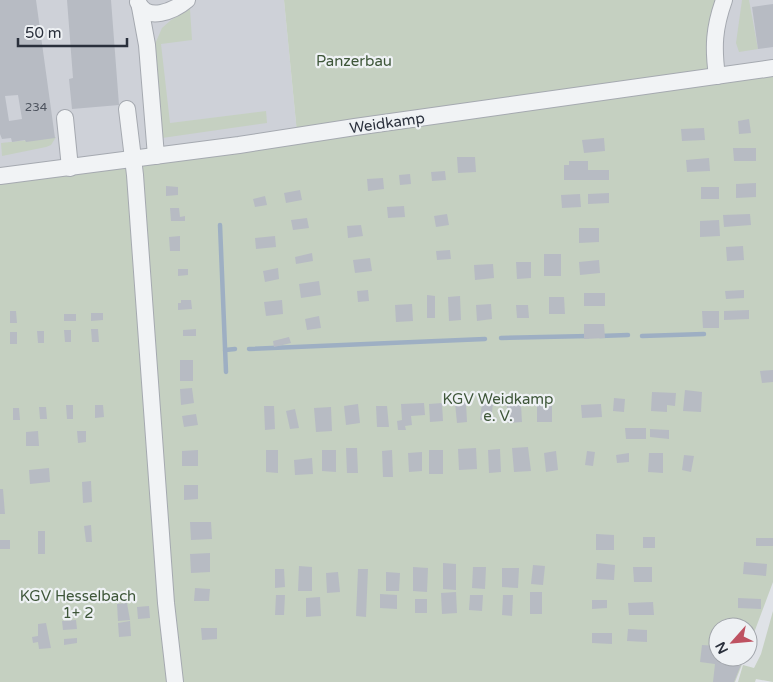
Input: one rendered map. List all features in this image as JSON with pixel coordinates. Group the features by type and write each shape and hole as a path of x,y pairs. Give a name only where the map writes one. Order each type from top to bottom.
{"street":[{"path":"716,76 714,41 724,0"},
{"path":"139,4 145,11 152,14 163,12 181,4"},
{"path":"139,4 147,45 156,156"},
{"path":"147,45 153,30 162,19 181,4"},
{"name":"Weidkamp","path":"0,176 156,156 773,68"},
{"path":"127,109 150,370 166,602 175,682"},
{"path":"65,118 70,168"}],"shaded area":[{"path":"0,0 284,0 297,133 0,174"},
{"path":"729,0 773,0 773,67 718,75 716,44"}],"green space":[{"name":"Panzerbau","path":"284,0 721,0 714,74 297,133"},
{"path":"742,0 749,0 758,49 739,52 736,43"},
{"path":"190,9 192,40 161,44 170,123 266,111 267,123 162,138 155,44 162,28 171,20"},
{"name":"KGV Weidkamp e. V.","path":"773,70 773,582 758,622 758,617 708,617 708,667 741,667 735,682 0,682 0,179"},
{"path":"56,137 51,145 46,147 2,156 1,143"},
{"path":"773,611 773,682 756,679 755,682 738,682 742,667 758,667 758,660"}],"building":[{"path":"0,0 36,0 55,138 12,142 11,138 2,139 0,134","holes":["18,95 22,119 9,121 5,96"]},
{"path":"67,0 111,0 119,105 72,109 69,79 73,78"},
{"path":"773,4 773,47 758,49 752,7"},
{"path":"749,119 751,133 739,134 738,121"},
{"path":"704,128 705,140 682,141 681,129"},
{"path":"604,138 605,151 584,153 582,140"},
{"path":"733,148 756,148 756,161 734,161"},
{"path":"457,157 475,157 476,172 458,173"},
{"path":"709,158 710,171 687,172 686,160"},
{"path":"569,161 588,161 588,170 609,170 609,180 564,180 564,165 569,165"},
{"path":"445,171 446,180 432,181 431,172"},
{"path":"410,174 411,184 400,185 399,175"},
{"path":"383,178 384,189 368,191 367,179"},
{"path":"756,183 756,197 736,198 736,184"},
{"path":"166,186 178,187 178,195 166,196"},
{"path":"701,187 719,187 719,199 701,199"},
{"path":"300,190 302,200 286,203 284,193"},
{"path":"609,193 609,203 588,204 588,194"},
{"path":"580,194 581,207 562,208 561,195"},
{"path":"265,196 267,205 255,207 253,199"},
{"path":"404,206 405,217 388,218 387,207"},
{"path":"170,208 179,208 180,217 185,216 185,221 171,221"},
{"path":"447,214 449,225 436,227 434,216"},
{"path":"750,214 751,225 724,227 723,215"},
{"path":"307,218 309,228 293,230 291,220"},
{"path":"719,220 720,236 700,237 700,221"},
{"path":"361,225 363,236 348,238 347,226"},
{"path":"579,228 599,228 599,242 579,243"},
{"path":"180,236 180,251 170,251 169,237"},
{"path":"275,236 276,247 256,249 255,238"},
{"path":"743,246 744,260 727,261 726,247"},
{"path":"450,250 451,259 437,260 436,251"},
{"path":"312,253 313,261 296,264 295,257"},
{"path":"544,254 561,254 561,276 544,276"},
{"path":"370,258 372,271 355,273 353,260"},
{"path":"599,260 600,273 580,275 579,262"},
{"path":"516,262 531,262 531,278 517,279"},
{"path":"493,264 494,278 475,280 474,265"},
{"path":"278,268 279,279 265,282 263,271"},
{"path":"178,269 188,269 188,275 178,276"},
{"path":"319,281 321,295 301,298 299,284"},
{"path":"368,290 369,301 358,302 357,291"},
{"path":"744,290 744,298 726,299 725,291"},
{"path":"584,293 605,293 605,306 584,306"},
{"path":"427,295 435,296 435,318 427,318"},
{"path":"460,296 461,320 449,321 448,297"},
{"path":"549,297 564,297 565,314 549,314"},
{"path":"181,300 191,300 192,309 178,310 178,303 181,303"},
{"path":"282,300 283,314 266,316 264,302"},
{"path":"412,304 413,321 396,322 395,305"},
{"path":"491,304 492,319 477,321 476,305"},
{"path":"516,305 528,305 529,318 517,318"},
{"path":"749,310 749,319 724,320 724,311"},
{"path":"10,311 16,311 17,323 10,323"},
{"path":"702,311 719,311 719,328 703,328"},
{"path":"91,313 103,313 103,320 91,321"},
{"path":"64,314 76,314 76,321 64,321"},
{"path":"319,316 321,328 307,330 305,319"},
{"path":"584,324 604,324 605,338 584,339"},
{"path":"91,329 98,329 99,342 92,342"},
{"path":"196,329 196,336 183,336 183,330"},
{"path":"64,330 71,330 71,342 65,342"},
{"path":"37,331 44,331 44,343 38,343"},
{"path":"10,332 17,332 17,344 10,344"},
{"path":"289,337 291,343 274,347 273,341"},
{"path":"180,360 193,360 193,381 180,381"},
{"path":"773,370 773,382 762,383 760,371"},
{"path":"192,388 194,403 181,405 180,389"},
{"path":"685,390 702,392 701,412 683,411"},
{"path":"652,392 676,393 675,406 667,405 667,412 651,411"},
{"path":"614,398 625,399 624,412 613,411"},
{"path":"466,402 467,422 457,423 455,403"},
{"path":"482,402 493,403 491,421 480,420"},
{"path":"424,403 425,415 411,416 412,425 405,426 406,430 398,430 397,421 402,420 401,404"},
{"path":"442,403 443,421 430,422 429,404"},
{"path":"358,404 360,423 346,425 344,406"},
{"path":"601,404 602,417 582,418 581,405"},
{"path":"66,405 73,405 73,419 67,419"},
{"path":"95,405 103,405 104,417 95,418"},
{"path":"507,405 521,405 522,422 508,423"},
{"path":"537,405 552,405 552,422 537,422"},
{"path":"264,406 274,406 275,429 265,430"},
{"path":"376,406 387,406 389,427 377,427"},
{"path":"39,407 46,407 47,419 40,419"},
{"path":"331,407 332,431 316,432 314,408"},
{"path":"13,408 19,408 20,420 13,420"},
{"path":"295,409 299,428 290,429 286,411"},
{"path":"196,414 198,425 184,427 182,416"},
{"path":"625,428 646,428 646,439 626,439"},
{"path":"650,429 669,430 669,439 650,437"},
{"path":"38,431 39,446 26,446 26,432"},
{"path":"77,431 86,431 86,442 78,443"},
{"path":"528,447 531,471 514,472 512,448"},
{"path":"346,448 357,448 358,473 347,473"},
{"path":"476,448 477,469 459,470 458,449"},
{"path":"500,449 501,472 489,473 488,450"},
{"path":"198,450 198,466 182,466 182,451"},
{"path":"266,450 278,450 278,473 266,472"},
{"path":"322,450 336,450 336,472 322,471"},
{"path":"392,450 393,477 383,477 382,451"},
{"path":"429,450 443,450 443,474 429,474"},
{"path":"556,451 558,470 546,472 544,453"},
{"path":"587,451 595,452 593,466 585,465"},
{"path":"422,452 422,471 409,472 408,453"},
{"path":"629,453 629,462 617,463 616,455"},
{"path":"649,453 663,453 663,473 648,472"},
{"path":"684,455 694,456 691,472 682,470"},
{"path":"312,458 313,474 295,475 294,460"},
{"path":"49,468 50,482 30,484 29,470"},
{"path":"91,481 92,502 83,503 82,482"},
{"path":"184,485 198,485 198,499 184,500"},
{"path":"0,489 3,489 5,514 0,514"},
{"path":"190,522 211,522 212,539 191,540"},
{"path":"91,525 92,542 86,542 84,526"},
{"path":"38,531 45,531 45,554 38,554"},
{"path":"596,534 614,535 614,550 596,550"},
{"path":"643,537 655,537 655,548 643,548"},
{"path":"756,538 773,538 773,546 756,546"},
{"path":"0,540 10,540 10,549 0,549"},
{"path":"210,553 210,572 191,573 190,554"},
{"path":"744,562 767,564 766,576 743,574"},
{"path":"443,563 456,564 456,590 443,589"},
{"path":"597,563 615,565 614,580 596,579"},
{"path":"533,565 545,566 543,585 531,584"},
{"path":"299,566 312,567 312,591 298,591"},
{"path":"413,567 428,568 427,592 413,591"},
{"path":"473,567 486,567 485,589 472,588"},
{"path":"633,567 652,567 652,582 634,582"},
{"path":"502,568 519,568 518,588 502,587"},
{"path":"275,569 284,569 285,587 275,588"},
{"path":"358,569 368,569 366,617 356,616"},
{"path":"338,572 340,592 327,593 326,573"},
{"path":"386,572 400,573 399,591 386,591"},
{"path":"195,588 210,589 209,601 194,601"},
{"path":"456,592 457,613 442,614 441,593"},
{"path":"530,592 542,592 542,614 530,614"},
{"path":"380,594 397,595 397,609 380,608"},
{"path":"276,595 285,595 284,615 275,615"},
{"path":"470,595 483,595 482,611 469,610"},
{"path":"503,595 513,595 512,616 502,615"},
{"path":"320,597 321,616 306,617 306,598"},
{"path":"738,598 761,599 761,609 738,608"},
{"path":"415,599 427,599 427,613 415,613"},
{"path":"592,600 607,600 607,608 592,609"},
{"path":"653,602 654,615 629,615 628,603"},
{"path":"127,603 130,620 118,621 117,604"},
{"path":"149,606 150,618 138,619 137,607"},
{"path":"76,620 77,629 63,630 62,621"},
{"path":"130,621 131,636 119,637 118,623"},
{"path":"46,623 51,648 39,649 38,642 33,643 32,637 38,636 38,624"},
{"path":"201,628 217,628 217,639 202,640"},
{"path":"628,629 647,630 647,642 627,641"},
{"path":"592,633 612,633 612,644 592,643"},
{"path":"77,638 77,643 64,645 64,639"},
{"path":"702,645 708,645 708,663 700,662"},
{"path":"715,667 740,667 734,682 713,682"}],"waterway":[{"path":"220,225 226,372"},
{"path":"642,336 704,334"},
{"path":"600,336 628,335"},
{"path":"501,338 589,336"},
{"path":"249,349 485,339"},
{"path":"225,350 235,349"}],"park label":[{"name":"KGV Hesselbach 1+ 2","path":"78,604"}]}
